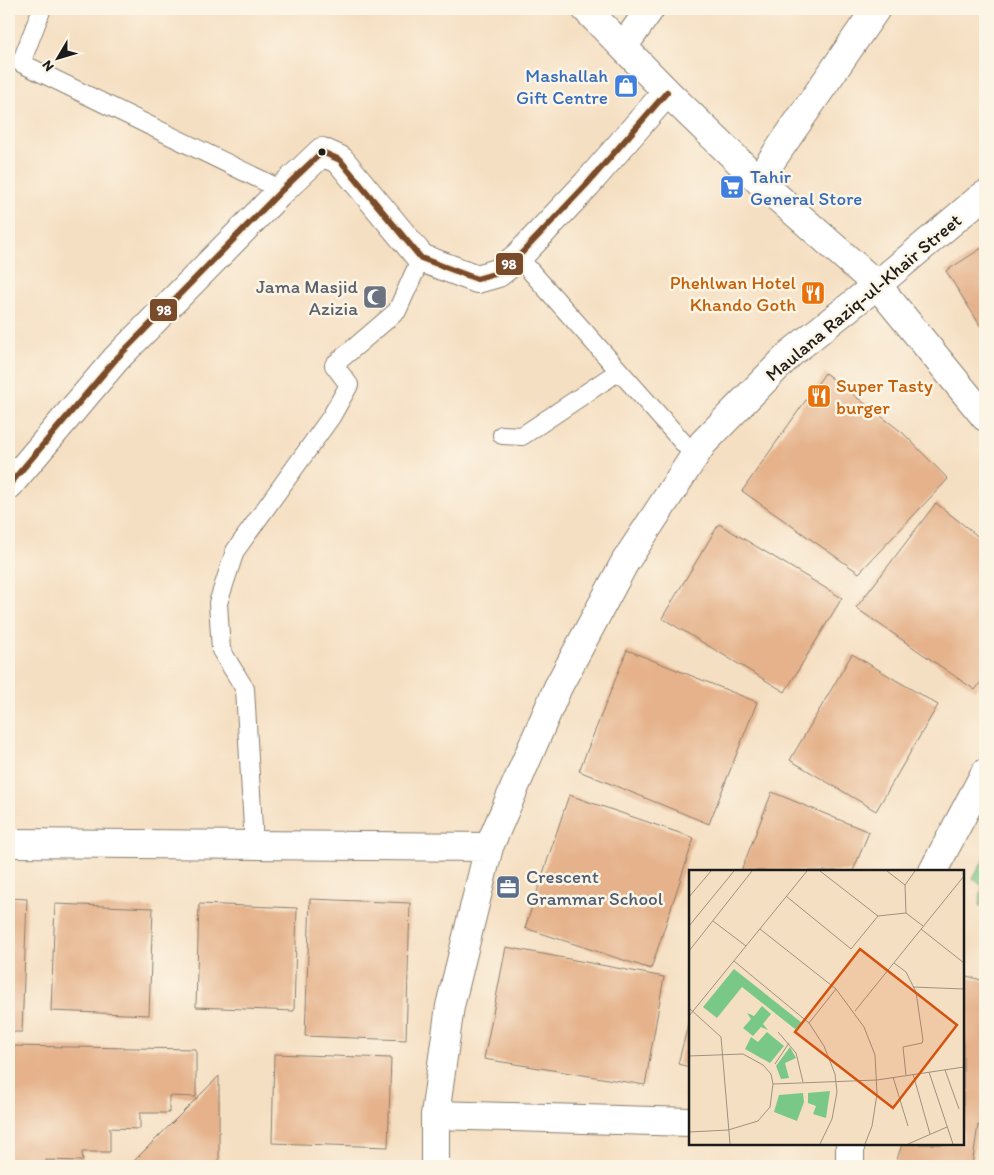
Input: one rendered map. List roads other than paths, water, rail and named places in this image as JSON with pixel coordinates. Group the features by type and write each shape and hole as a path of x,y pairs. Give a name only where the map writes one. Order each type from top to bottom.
{"street":[{"path":"586,9 667,92 758,180 877,285 985,417"},
{"path":"623,47 650,9"},
{"path":"758,180 876,9"},
{"path":"9,485 116,359 282,190 322,152 340,160 421,258 477,279 498,273 518,257 588,184 667,92"},
{"name":"Maulana Raziq-ul-Khair Street","path":"435,1166 435,1115 450,1006 489,847 558,687 625,562 703,443 790,353 877,285 985,195"},
{"path":"934,870 985,773"},
{"path":"9,843 489,847"},
{"path":"435,1115 689,1122"},
{"path":"850,1145 850,1166"}],"lane":[{"path":"41,11 21,63 282,190"},
{"path":"518,257 695,456"},
{"path":"254,846 245,689 221,650 218,603 235,551 331,417 349,385 334,365 397,311 421,258"},
{"path":"502,435 522,436 619,371"}],"place":[{"name":"Mashallah Gift Centre","path":"626,86"},
{"name":"Tahir General Store","path":"732,187"},
{"name":"Phehlwan Hotel Khando Goth","path":"813,293"},
{"name":"Jama Masjid Azizia","path":"375,297"},
{"name":"Super Tasty burger","path":"819,396"},
{"name":"Crescent Grammar School","path":"508,887"}]}
